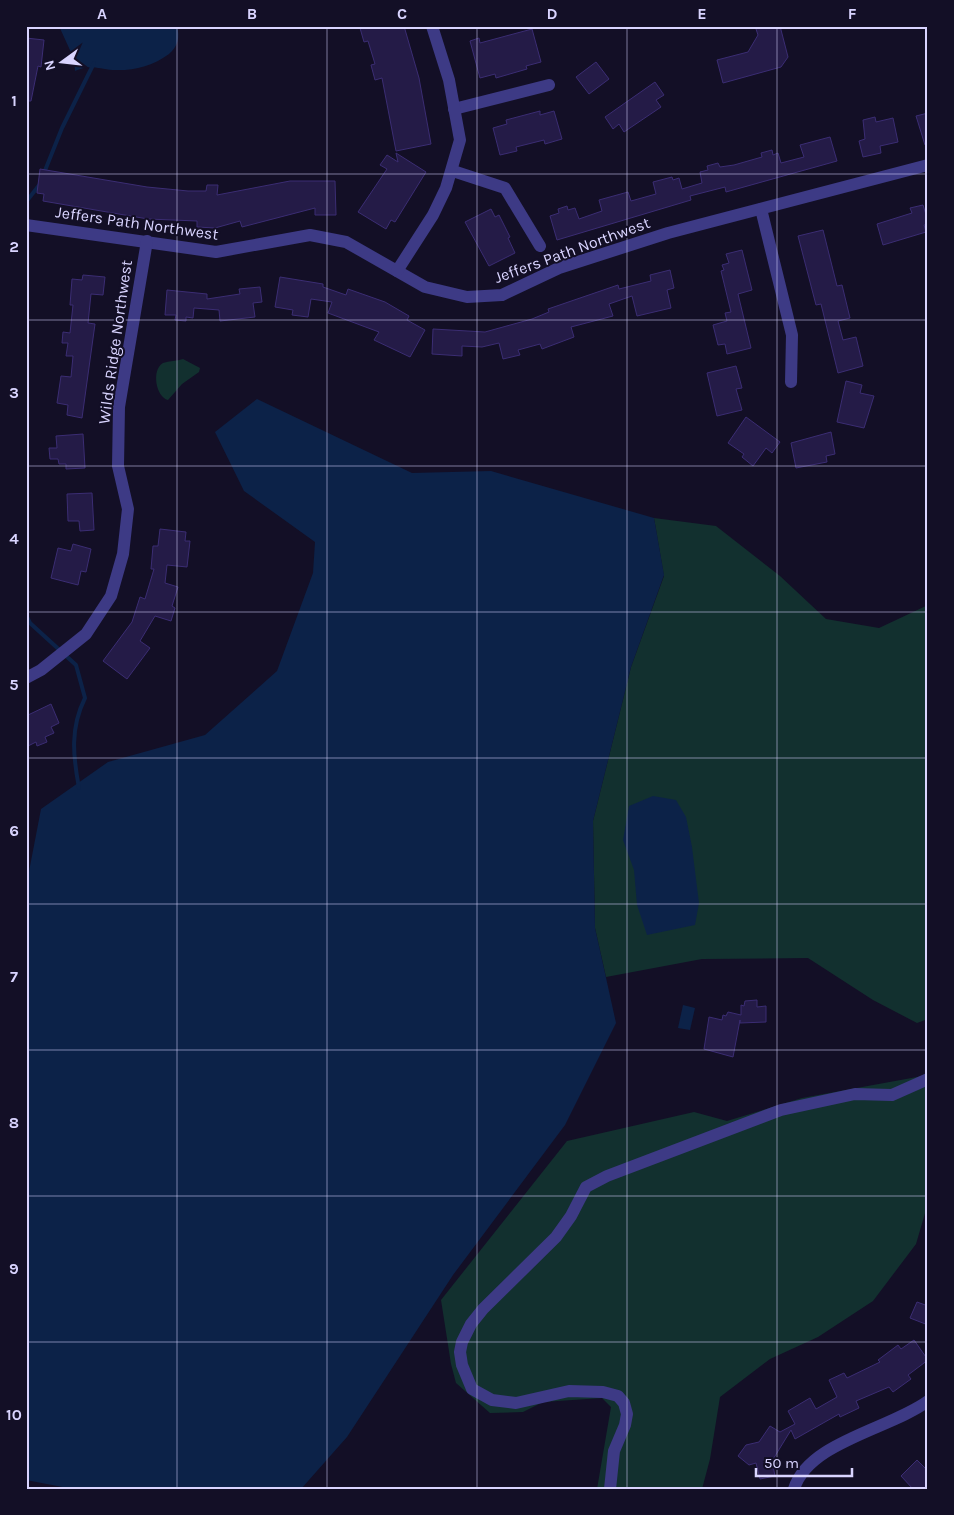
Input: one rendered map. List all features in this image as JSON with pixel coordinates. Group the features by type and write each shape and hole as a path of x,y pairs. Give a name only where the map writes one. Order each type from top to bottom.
{"street":[{"path":"397,271 433,215 453,171 460,140 449,80 432,26"},
{"path":"454,109 549,85"},
{"name":"Jeffers Path Northwest","path":"26,225 147,240 216,252 310,235 346,242 425,287 467,297 502,294 558,268 668,233 928,165"},
{"path":"453,171 504,188 540,246"},
{"path":"761,209 792,335 791,382"},
{"name":"Wilds Ridge Northwest","path":"26,678 42,670 86,634 110,596 123,554 128,508 118,466 119,407 147,240"},
{"path":"610,1489 614,1451 625,1425 627,1414 624,1403 618,1396 603,1392 569,1391 516,1403 504,1403 482,1397 469,1385 462,1365 462,1342 471,1324 483,1309 556,1237 586,1187 607,1176 781,1110 855,1094 892,1095 928,1079"},
{"path":"794,1489 805,1467 829,1448 870,1432 927,1402"}],"green space":[{"path":"183,359 200,368 199,372 182,384 168,400 160,394 158,389 156,383 157,371 163,363"},
{"path":"654,518 716,526 780,576 826,619 879,628 928,605 928,1019 917,1023 873,1000 808,958 702,959 606,977 595,928 593,821 631,667 664,576"},
{"path":"928,1075 928,1203 916,1244 873,1301 818,1337 770,1359 720,1397 710,1459 702,1489 597,1489 611,1407 602,1398 543,1402 523,1412 490,1413 456,1383 451,1364 441,1300 567,1141 694,1112 727,1121 802,1098"}],"water":[{"path":"59,26 177,26 178,38 176,45 169,54 143,67 113,70 90,67 75,71 74,59"},
{"path":"257,399 412,473 491,471 654,518 664,575 631,667 593,821 595,928 616,1023 565,1125 453,1275 347,1437 301,1489 73,1489 26,1480 26,1049 29,1045 26,1011 26,887 41,809 108,762 205,735 277,671 313,573 315,542 244,491 215,432"},
{"path":"653,796 676,800 686,817 699,903 695,925 647,935 637,905 634,870 623,840 629,806"},
{"path":"683,1005 695,1008 690,1030 678,1028"}],"building":[{"path":"367,26 404,26 419,78 431,144 396,151 382,78 375,80 371,65 375,64 368,41 364,42 360,28"},
{"path":"755,26 780,26 788,57 781,67 723,83 717,60 748,52 758,35"},
{"path":"532,29 541,62 526,66 527,69 496,78 495,74 480,78 470,41 479,38 480,43"},
{"path":"26,38 44,40 41,67 38,66 31,101 26,101"},
{"path":"596,62 609,79 589,94 576,77"},
{"path":"655,82 664,95 656,100 661,107 624,132 619,124 613,129 605,117"},
{"path":"540,111 540,115 554,111 562,139 545,144 544,140 516,147 517,151 500,155 493,128 507,124 506,120"},
{"path":"928,113 928,145 925,145 916,116"},
{"path":"875,117 876,122 893,118 898,142 880,146 881,153 863,157 859,141 865,139 863,120"},
{"path":"830,137 837,161 726,192 725,187 690,196 691,200 557,240 550,216 559,213 558,209 567,206 568,210 575,208 579,219 602,211 599,200 628,192 631,201 656,194 653,182 672,177 673,180 679,178 682,189 702,183 700,172 708,170 707,166 718,163 720,167 734,165 762,157 761,153 772,150 773,155 778,153 781,163 804,157 800,145"},
{"path":"396,153 426,172 395,222 391,220 386,229 358,212 387,169 380,165 387,155 398,162"},
{"path":"40,169 147,187 188,191 206,191 207,185 218,185 217,195 290,181 335,181 336,215 315,215 315,208 242,227 240,221 215,228 197,227 197,221 148,219 43,201 44,194 37,193"},
{"path":"923,205 928,221 928,224 924,225 926,232 883,245 877,224 912,213 910,208"},
{"path":"491,209 495,217 499,215 510,237 508,238 515,253 489,266 465,222"},
{"path":"823,230 837,286 842,285 850,318 838,321 843,340 856,337 863,366 838,373 821,304 816,305 798,236"},
{"path":"742,250 752,290 738,294 751,348 727,354 725,344 718,345 713,325 727,321 725,313 731,312 721,271 724,270 722,265 729,263 726,254"},
{"path":"670,270 674,288 667,290 671,308 637,316 632,296 609,304 613,316 571,327 574,337 542,349 540,344 518,350 520,355 503,359 499,343 482,347 462,346 462,356 432,354 433,329 485,332 532,319 549,312 548,309 618,285 619,289 651,281 650,275"},
{"path":"83,275 105,277 103,295 91,294 88,323 95,324 82,418 67,415 68,405 57,403 61,376 71,377 73,356 66,356 68,343 62,343 63,332 70,333 73,305 70,305 72,279 82,280"},
{"path":"280,277 323,284 323,287 346,295 348,289 385,302 409,316 407,320 425,330 410,357 374,340 379,332 328,313 332,302 311,299 308,317 292,315 293,310 275,307"},
{"path":"260,287 262,302 253,303 255,317 220,321 219,310 194,308 193,318 186,317 186,321 175,320 176,315 165,315 167,290 207,294 207,299 240,294 239,289"},
{"path":"736,366 742,388 736,389 742,410 717,416 707,373"},
{"path":"846,381 862,385 860,393 874,396 864,428 837,422"},
{"path":"746,417 780,442 772,453 766,448 753,466 742,457 744,454 728,443"},
{"path":"831,432 835,454 826,456 827,462 796,468 791,443"},
{"path":"83,434 85,468 66,469 66,464 59,464 58,459 50,459 49,448 57,448 56,436"},
{"path":"92,493 94,530 80,531 79,521 68,521 67,494"},
{"path":"160,529 186,532 185,541 190,541 187,567 167,565 165,583 178,587 172,606 175,608 171,621 155,616 140,641 150,648 127,679 103,661 132,622 140,597 145,599 154,569 151,569 153,546 158,546"},
{"path":"73,544 91,549 86,572 81,571 78,585 51,578 58,548 71,551"},
{"path":"51,704 59,723 51,727 54,733 45,737 47,742 37,746 36,742 26,747 26,716"},
{"path":"757,1000 757,1007 766,1006 766,1022 740,1023 740,1020 733,1057 704,1049 709,1017 722,1020 723,1015 726,1016 728,1012 741,1015 741,1005 744,1006 745,1001"},
{"path":"917,1302 928,1306 928,1325 910,1318"},
{"path":"914,1340 928,1360 908,1375 911,1379 893,1392 889,1387 856,1401 859,1408 840,1417 839,1414 795,1439 791,1430 772,1461 775,1476 760,1479 756,1463 749,1465 738,1456 746,1445 759,1442 770,1426 780,1432 795,1424 788,1411 810,1398 816,1409 837,1397 829,1380 844,1373 847,1378 880,1362 878,1360 898,1345 901,1349"},
{"path":"917,1460 928,1471 928,1489 913,1489 901,1476"}],"waterway":[{"path":"44,173 62,128 94,63"},
{"path":"26,202 40,184"},
{"path":"26,615 30,623 76,665 85,698 77,720 74,742 79,788"}]}
